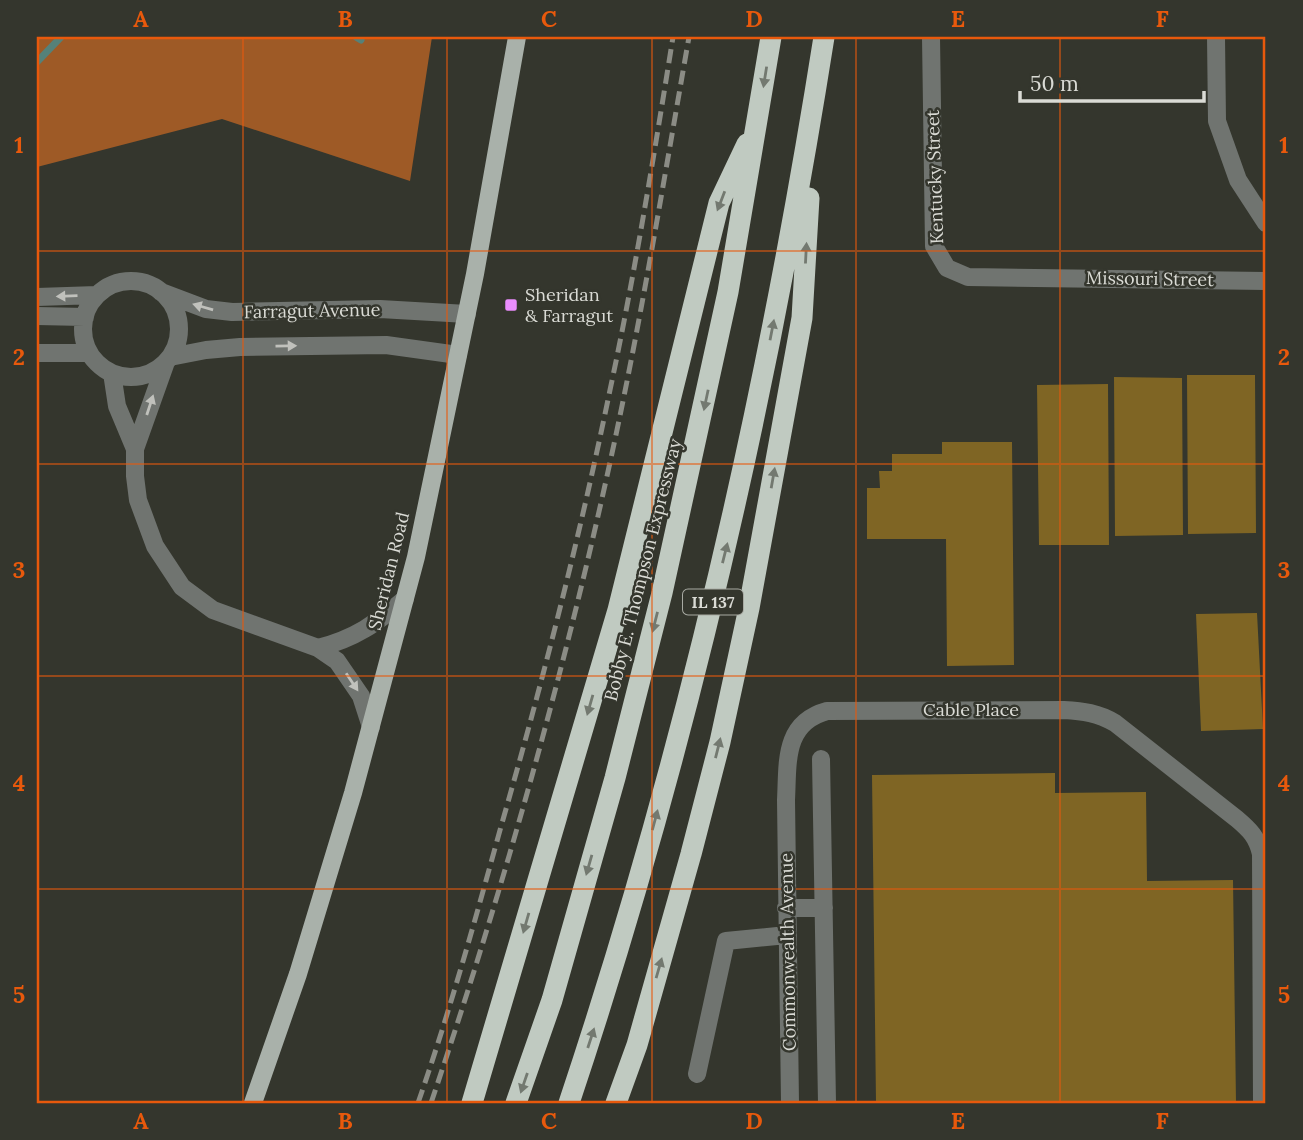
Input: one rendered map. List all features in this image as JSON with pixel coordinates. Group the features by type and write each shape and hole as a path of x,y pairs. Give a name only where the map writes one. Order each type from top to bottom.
{"highway":[{"name":"Bobby E. Thompson Expressway","path":"516,1103 552,1000 615,778 662,593 728,292 760,116 771,37"},
{"name":"IL 137","path":"569,1103 633,903 692,688 726,550 780,289 824,37"},
{"path":"617,1103 637,1045 697,829 750,608 802,318 815,91"},
{"path":"472,1103 618,610 719,203 760,116"}],"main road":[{"name":"Sheridan Road","path":"253,1103 298,974 353,793 405,599 467,314 517,37"}],"street":[{"name":"Kentucky Street","path":"931,37 934,246 947,268 968,277 1033,278"},
{"path":"1216,37 1217,121 1238,180 1266,223"},
{"name":"Missouri Street","path":"1033,278 1266,281"},
{"path":"127,281 143,283 161,292 170,301 177,315 179,332 176,348 168,359 153,372 137,377 123,377 98,364 84,339 85,317 97,295 111,286 127,281"},
{"name":"Farragut Avenue","path":"161,292 206,309 232,312 380,309 467,314"},
{"path":"37,297 97,295"},
{"path":"37,316 85,317"},
{"name":"Farragut Avenue","path":"168,359 206,350 240,347 386,345 458,355"},
{"path":"37,353 89,352"},
{"path":"168,359 135,449 135,476 145,524 161,557 183,587 213,610 318,648 337,661 361,696 371,727"},
{"path":"112,373 117,406 135,449"},
{"path":"318,648 340,642 373,626 405,599"},
{"name":"Cable Place","path":"786,800 788,751 794,734 815,714 827,710 1088,712 1115,723 1252,832 1258,840 1261,854 1262,1103"},
{"path":"821,759 827,1103"},
{"name":"Commonwealth Avenue","path":"786,800 790,1103"},
{"path":"786,908 824,908"},
{"path":"697,1074 726,940 787,934"}],"shaded area":[{"path":"37,37 432,37 410,181 222,119 37,167"}],"building":[{"path":"1187,375 1255,375 1256,533 1188,534"},
{"path":"1114,377 1182,378 1183,535 1115,536"},
{"path":"1108,384 1109,545 1039,545 1037,385"},
{"path":"942,442 1012,442 1014,665 947,666 946,539 867,539 867,488 880,488 879,471 892,471 892,454 942,454"},
{"path":"1257,613 1263,729 1201,731 1196,614"},
{"path":"1055,773 1055,793 1146,792 1147,881 1233,880 1236,1103 876,1103 872,775"}],"waterway":[{"path":"37,62 61,37"},
{"path":"356,37 361,40"}],"railway":[{"path":"418,1103 452,999 532,716 573,553 628,302 673,37"},
{"path":"431,1103 484,940 532,776 575,611 625,393 689,37"}],"place":[{"name":"Sheridan & Farragut","path":"511,305"}]}
